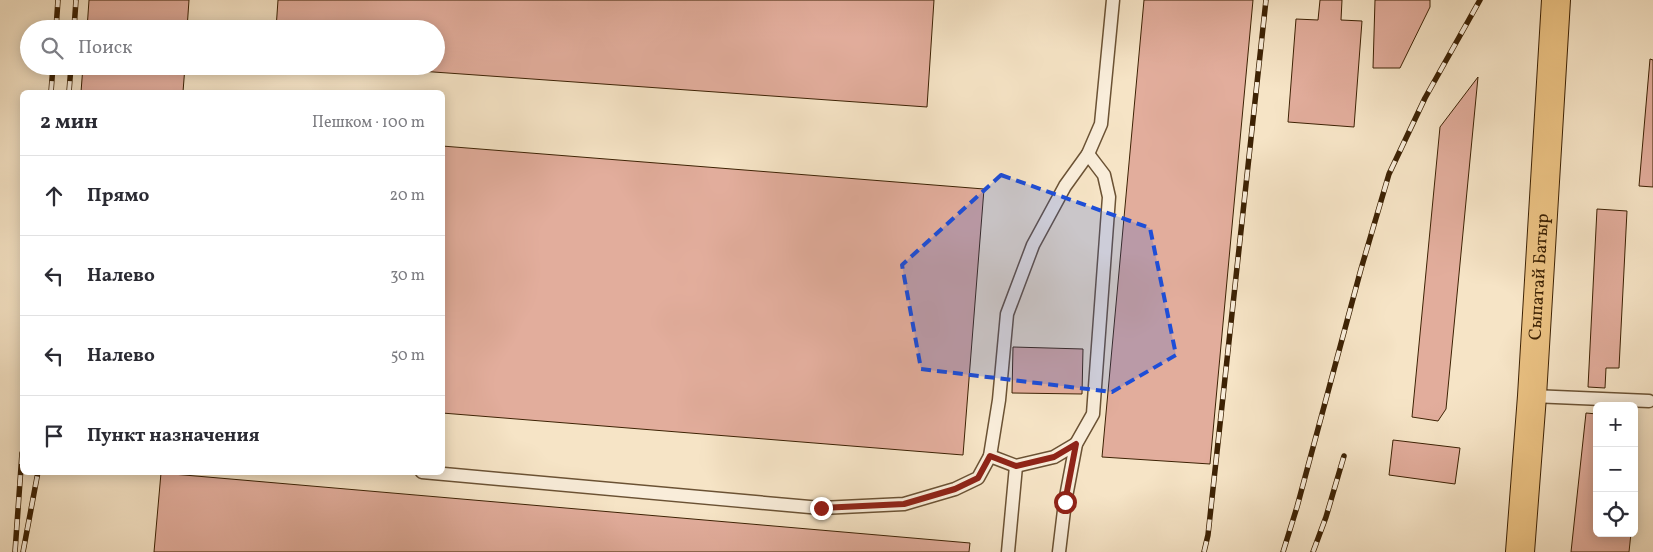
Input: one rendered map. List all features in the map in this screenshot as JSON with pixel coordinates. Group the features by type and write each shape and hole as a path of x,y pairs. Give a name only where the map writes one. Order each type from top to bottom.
{"main road":[{"name":"Сыпатай Батыр","path":"1520,552 1532,396 1556,0"}],"lane":[{"path":"445,474 821,508 904,504 955,489 978,478 990,456 999,400 1007,314 1033,245 1065,186 1088,154 1101,124 1113,0"},
{"path":"1059,552 1065,502 1076,444 1093,414 1109,197 1104,174 1088,154"},
{"path":"1532,396 1650,401"},
{"path":"990,456 1016,466 1054,457 1076,444"},
{"path":"1008,552 1016,466"}],"highlighted area":[{"path":"1001,175 1150,228 1176,355 1112,392 921,369 902,265"}],"building":[{"path":"89,0 189,0 188,20 88,20"},
{"path":"278,0 934,0 927,107 445,73 445,20 277,20"},
{"path":"1144,0 1253,0 1210,464 1102,457"},
{"path":"1320,0 1342,0 1341,20 1362,21 1354,127 1288,122 1296,19 1318,20"},
{"path":"1375,0 1430,0 1430,7 1400,68 1373,68"},
{"path":"1650,59 1653,60 1653,187 1639,186"},
{"path":"82,75 184,75 183,90 81,90"},
{"path":"1478,77 1446,409 1438,421 1412,417 1440,127"},
{"path":"445,146 984,189 963,455 445,413"},
{"path":"1597,209 1627,211 1619,368 1606,368 1605,388 1588,387"},
{"path":"1013,347 1083,349 1082,394 1012,393"},
{"path":"1586,413 1593,414 1593,537 1631,537 1629,552 1571,552"},
{"path":"1393,440 1460,448 1455,484 1389,475"},
{"path":"161,475 184,475 970,543 969,552 154,552"}],"railway":[{"path":"57,20 58,0"},
{"path":"75,20 76,0"},
{"path":"1204,552 1208,535 1266,0"},
{"path":"1283,552 1389,174 1425,98 1480,0"},
{"path":"51,90 52,75"},
{"path":"69,90 70,75"},
{"path":"1313,552 1326,517 1344,456"},
{"path":"15,552 20,475"},
{"path":"23,552 37,475"}],"route":[{"path":"821,508 904,504 955,489 978,478 990,456 1016,466 1054,457 1076,444 1065,502"}]}
